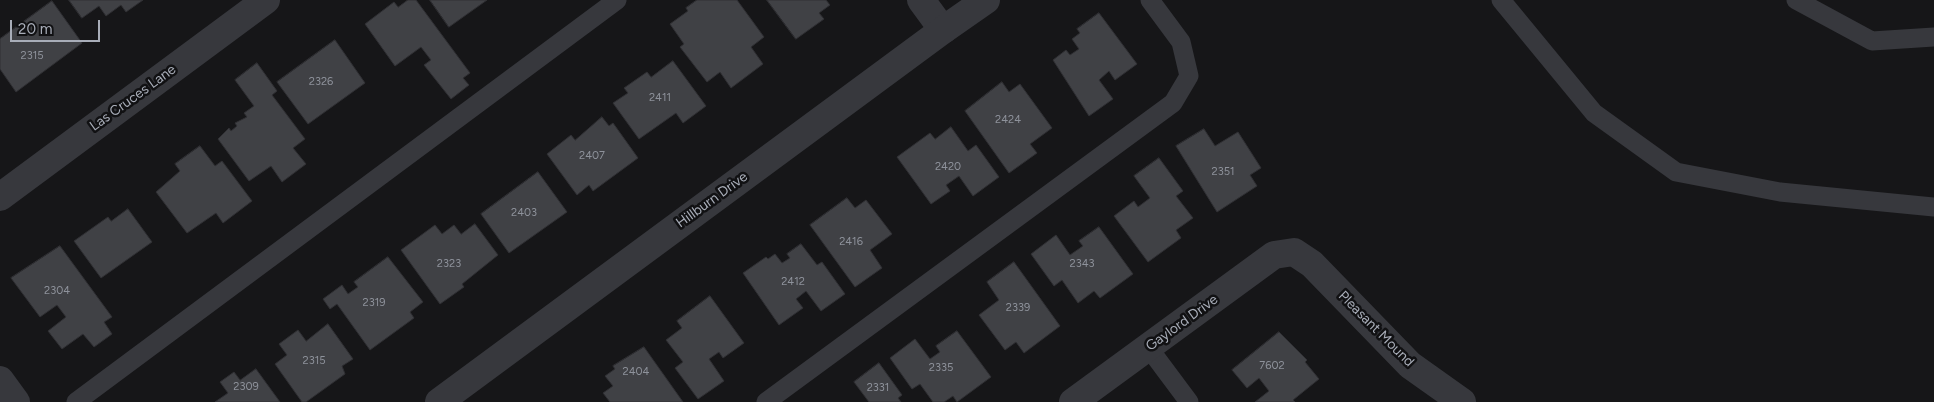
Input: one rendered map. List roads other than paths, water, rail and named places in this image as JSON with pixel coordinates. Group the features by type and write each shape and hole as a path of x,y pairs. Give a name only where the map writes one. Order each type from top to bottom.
{"street":[{"name":"Las Cruces Lane","path":"0,197 266,0"},
{"path":"921,0 943,30"},
{"name":"Hillburn Drive","path":"439,402 986,0"},
{"name":"Gaylord Drive","path":"1073,402 1274,255 1294,252"},
{"name":"Pleasant Mound","path":"1294,252 1312,264 1410,365 1462,402"},
{"path":"0,380 16,402"}],"lane":[{"path":"76,402 617,0"},
{"path":"766,402 1173,103 1190,76 1181,42 1150,0"},
{"path":"1501,0 1594,113 1676,172 1780,192 1934,207"},
{"path":"1796,0 1872,41 1934,37"},
{"path":"1148,347 1189,402"}]}
